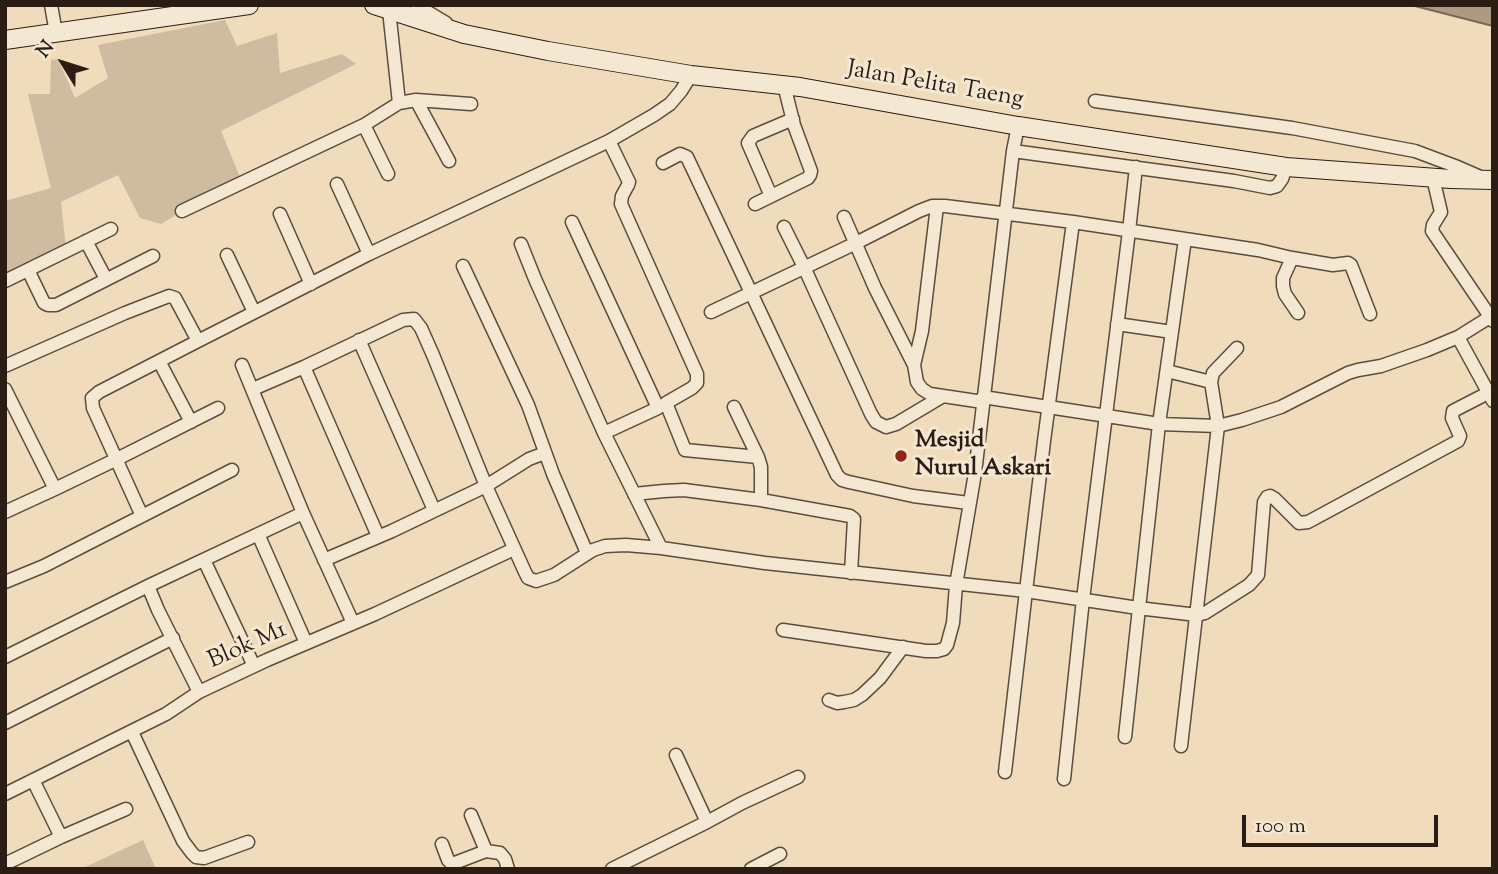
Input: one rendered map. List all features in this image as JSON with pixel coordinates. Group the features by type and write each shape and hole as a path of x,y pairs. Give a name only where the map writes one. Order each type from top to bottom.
{"street":[{"path":"51,5 56,33"},
{"path":"5,40 249,5"},
{"path":"416,5 464,34"},
{"path":"381,8 399,103"},
{"name":"Jalan Pelita Taeng","path":"381,8 464,34 691,75 783,85 1018,126 1286,167 1491,182"},
{"path":"142,516 93,408 92,398 99,392 369,254 609,141 670,104 691,75"},
{"path":"755,204 808,178 811,171 783,85"},
{"path":"416,100 449,161"},
{"path":"182,211 364,125 399,103 416,100 471,104"},
{"path":"1095,101 1292,128 1415,151 1491,182"},
{"path":"771,197 748,143 753,136 793,119"},
{"path":"364,125 388,174"},
{"path":"783,630 926,651 944,649 949,639 975,473 1018,126"},
{"path":"609,141 628,182 621,204 697,374 692,388 666,403 685,450 758,457"},
{"path":"1013,151 1270,188 1278,186 1286,167"},
{"path":"663,163 680,154 687,157 837,475 849,482 913,496 969,503"},
{"path":"1064,779 1083,599 1136,167"},
{"path":"844,217 875,288 914,365 917,382 930,394 1159,424 1218,426 1281,407 1348,373 1381,366 1458,337 1491,319 1432,231 1441,212 1433,178"},
{"path":"337,184 369,254"},
{"path":"914,365 922,331 937,206"},
{"path":"711,312 919,211 937,206 1073,222 1258,250 1333,265 1348,263 1370,314"},
{"path":"280,214 311,284"},
{"path":"572,222 658,408 604,433"},
{"path":"1005,772 1073,222"},
{"path":"784,227 876,422 886,427 896,424 943,396"},
{"path":"5,281 111,229"},
{"path":"1125,737 1159,424 1185,239"},
{"path":"86,241 106,279"},
{"path":"521,244 534,279 604,433 661,548"},
{"path":"227,255 254,312"},
{"path":"28,270 42,300 48,305 56,305 153,256"},
{"path":"1292,258 1283,278 1283,286 1285,294 1298,313"},
{"path":"463,266 528,405 553,474 587,553"},
{"path":"5,366 169,296 175,298 198,341"},
{"path":"253,389 403,320 413,318 433,355 514,549 528,578 536,581 554,575 587,553 613,545 661,548 1197,615 1205,613 1249,586 1258,575 1264,502 1267,497 1275,499 1299,523 1308,522 1458,441 1461,436 1452,418 1453,411 1490,397 1458,337"},
{"path":"1117,324 1172,332"},
{"path":"359,340 434,510"},
{"path":"1181,746 1218,426 1211,377 1237,348"},
{"path":"159,361 191,422"},
{"path":"242,365 303,513 353,623"},
{"path":"304,367 378,536"},
{"path":"1167,371 1211,382"},
{"path":"5,389 55,488"},
{"path":"734,407 761,467 761,500"},
{"path":"5,512 218,408"},
{"path":"324,560 486,486 529,459 545,453"},
{"path":"5,582 44,566 232,470"},
{"path":"634,494 684,491 761,500 852,517 851,573"},
{"path":"5,657 303,513"},
{"path":"258,534 306,643"},
{"name":"Blok M1","path":"5,794 132,732 199,692 514,549"},
{"path":"204,560 254,666"},
{"path":"148,586 199,692"},
{"path":"5,723 173,638"},
{"path":"829,700 844,702 862,695 880,678 903,647"},
{"path":"132,732 183,841 192,853 204,858 248,842"},
{"path":"676,755 707,822"},
{"path":"612,869 798,777"},
{"path":"33,780 61,837"},
{"path":"5,864 126,809"},
{"path":"471,815 486,852"},
{"path":"442,844 452,864 486,852 500,853 508,869"},
{"path":"751,869 780,854"}],"shaded area":[{"path":"1411,5 1493,5 1493,26"},
{"path":"225,20 237,46 277,33 280,73 342,54 356,64 221,131 240,177 161,224 140,218 118,175 61,202 66,248 5,281 5,201 51,188 28,94 50,94 51,60 58,59 75,98 108,78 98,45"},
{"path":"143,840 156,869 81,869"}],"place":[{"name":"Mesjid Nurul Askari","path":"901,456"}]}
